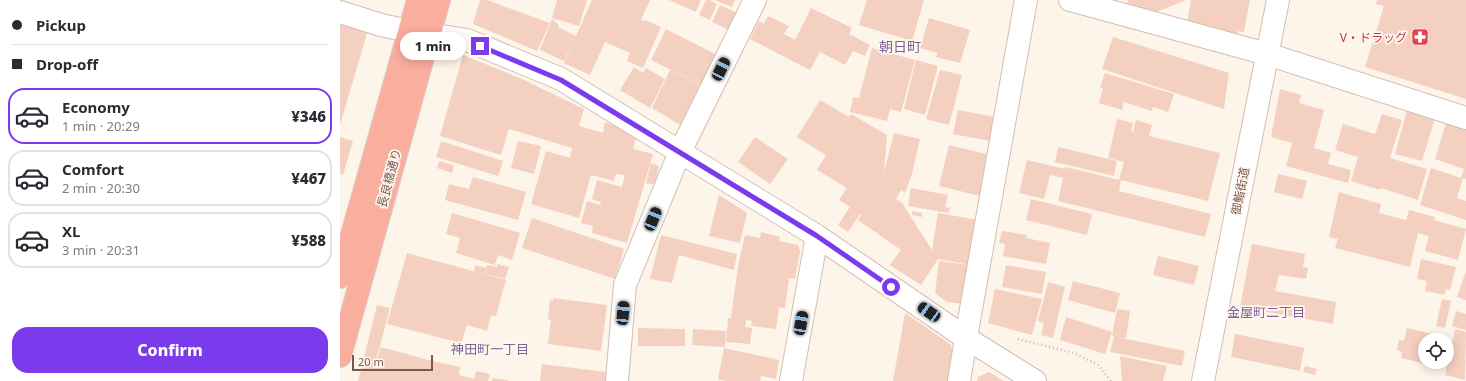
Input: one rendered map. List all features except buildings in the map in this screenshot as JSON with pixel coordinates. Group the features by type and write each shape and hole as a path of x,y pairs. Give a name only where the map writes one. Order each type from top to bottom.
{"highway":[{"name":"長良橋通り","path":"340,356 418,33 418,0"},
{"name":"長良橋通り","path":"340,277 418,33 438,0"}],"street":[{"path":"617,381 625,285 680,152 755,0"},
{"path":"960,381 966,338 1026,0"},
{"path":"1070,0 1267,54 1466,118"},
{"name":"御鮨街道","path":"1203,381 1278,0"},
{"path":"340,12 382,25 418,33 467,40 561,80 817,236 966,338 1035,381"},
{"path":"791,381 817,236"}],"path":[{"path":"1013,338 1074,353 1098,365 1111,381"}],"place":[{"name":"V・ドラッグ","path":"1420,37"}],"district":[{"name":"朝日町","path":"900,46"},
{"name":"金屋町二丁目","path":"1266,312"},
{"name":"神田町一丁目","path":"490,349"}],"route":[{"path":"480,46 561,80 817,236 891,287"}]}
